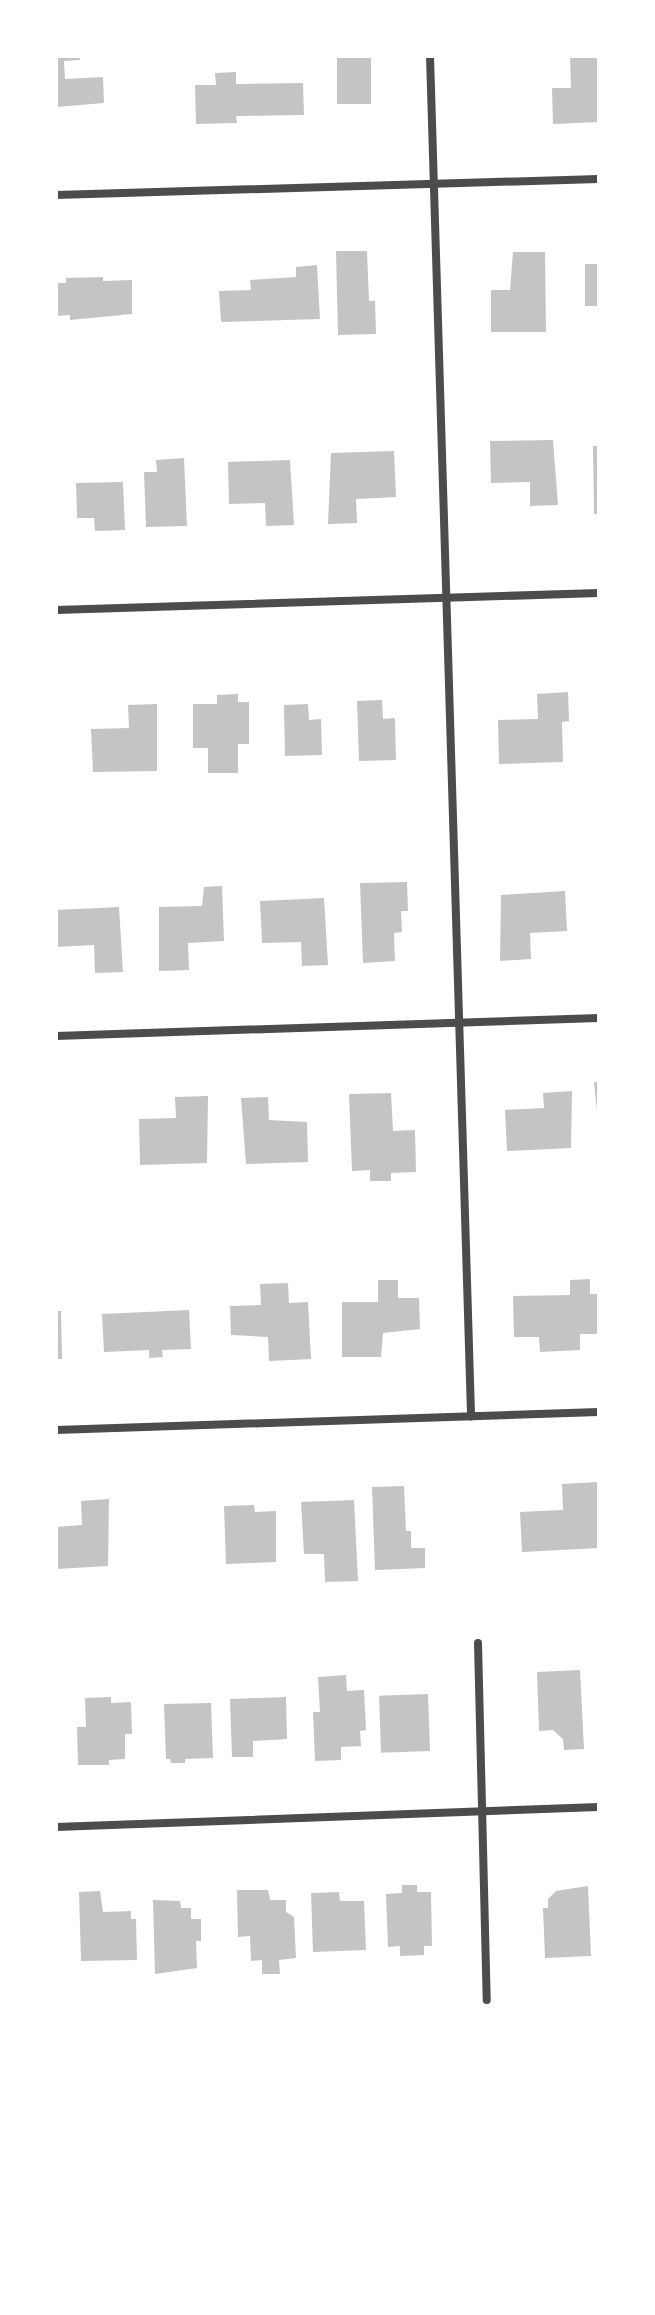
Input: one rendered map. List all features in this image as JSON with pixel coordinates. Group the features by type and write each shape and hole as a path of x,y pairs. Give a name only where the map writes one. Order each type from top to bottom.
{"street":[{"path":"430,56 471,1416"},
{"path":"56,195 599,179"},
{"path":"56,610 599,593"},
{"path":"56,1036 599,1018"},
{"path":"56,1430 599,1412"},
{"path":"478,1643 487,2000"},
{"path":"56,1827 599,1807"}],"building":[{"path":"56,56 80,56 80,60 64,61 65,79 103,77 104,103 56,107"},
{"path":"337,56 371,56 371,104 337,104"},
{"path":"570,56 599,56 599,122 553,124 552,88 571,88"},
{"path":"236,72 236,84 303,83 304,115 236,116 237,123 196,124 195,85 216,85 215,73"},
{"path":"336,251 367,251 369,301 375,301 376,334 338,335"},
{"path":"513,252 545,252 546,332 491,332 491,290 510,290"},
{"path":"585,264 599,264 599,306 585,306"},
{"path":"317,265 320,319 221,322 219,291 251,290 250,280 296,277 296,267"},
{"path":"103,277 103,281 132,280 132,314 70,320 70,315 56,316 56,283 66,283 66,278"},
{"path":"553,440 558,505 530,506 530,482 491,483 490,441"},
{"path":"593,446 599,446 599,514 594,514"},
{"path":"394,451 396,497 356,499 357,523 328,524 331,453"},
{"path":"184,458 187,526 146,527 144,472 157,472 156,460"},
{"path":"290,460 294,525 266,526 265,503 229,504 228,462"},
{"path":"123,482 125,530 95,531 94,518 77,518 76,483"},
{"path":"568,692 569,721 562,722 563,762 499,764 498,720 538,719 537,694"},
{"path":"238,694 238,702 249,702 249,744 238,744 238,773 208,773 208,748 193,748 193,704 217,704 217,695"},
{"path":"382,700 383,719 395,718 396,760 359,761 357,701"},
{"path":"157,704 157,771 93,772 91,729 129,728 128,705"},
{"path":"308,704 309,720 321,719 322,755 285,756 284,705"},
{"path":"407,882 408,911 401,911 402,932 394,933 395,961 363,963 360,883"},
{"path":"222,886 224,941 188,943 189,970 159,971 159,907 202,906 204,887"},
{"path":"565,891 567,931 530,933 531,959 500,961 501,895"},
{"path":"324,898 328,965 302,966 301,942 262,943 260,901"},
{"path":"119,907 123,972 95,973 94,945 56,947 56,910"},
{"path":"594,1082 599,1082 599,1111 597,1111"},
{"path":"572,1091 571,1148 507,1151 505,1110 544,1108 543,1093"},
{"path":"391,1093 393,1131 415,1130 416,1172 391,1173 391,1181 370,1181 370,1170 352,1171 349,1094"},
{"path":"208,1096 207,1163 140,1165 139,1119 176,1118 175,1097"},
{"path":"268,1097 269,1120 307,1122 308,1162 246,1164 241,1098"},
{"path":"590,1279 590,1294 599,1294 599,1334 580,1334 580,1350 540,1352 539,1337 514,1337 513,1296 570,1295 570,1280"},
{"path":"378,1280 398,1280 398,1298 419,1298 420,1329 383,1333 381,1357 342,1357 342,1302 378,1302"},
{"path":"288,1283 289,1303 308,1302 311,1359 269,1361 268,1337 231,1335 230,1306 261,1305 260,1284"},
{"path":"189,1310 191,1349 162,1350 163,1357 149,1358 149,1350 104,1352 102,1314"},
{"path":"56,1311 61,1311 62,1359 56,1359"},
{"path":"598,1482 599,1548 522,1552 520,1512 563,1510 562,1484"},
{"path":"404,1486 406,1531 411,1531 411,1548 425,1548 425,1568 375,1570 372,1487"},
{"path":"109,1499 108,1566 56,1569 56,1527 82,1525 81,1501"},
{"path":"354,1500 358,1581 325,1582 324,1554 304,1554 301,1502"},
{"path":"254,1505 255,1512 276,1511 276,1562 226,1564 224,1506"},
{"path":"580,1670 584,1749 564,1750 563,1739 553,1730 539,1731 537,1672"},
{"path":"346,1675 347,1691 364,1690 366,1730 360,1731 361,1746 341,1747 341,1760 315,1761 313,1712 320,1712 318,1677"},
{"path":"428,1694 430,1751 381,1753 379,1696"},
{"path":"111,1697 111,1703 131,1702 132,1734 125,1734 125,1759 109,1760 109,1765 78,1765 77,1727 86,1727 85,1698"},
{"path":"286,1697 287,1739 253,1741 253,1757 232,1757 230,1699"},
{"path":"211,1703 213,1758 171,1763 170,1759 166,1759 164,1704"},
{"path":"402,1885 417,1885 417,1892 431,1892 432,1946 424,1946 424,1955 400,1956 400,1946 388,1947 386,1894 402,1893"},
{"path":"588,1886 591,1956 545,1958 543,1908 548,1908 548,1899 556,1891"},
{"path":"237,1890 268,1890 270,1900 286,1900 286,1912 294,1917 296,1958 279,1960 280,1974 262,1974 262,1960 251,1961 250,1936 238,1937"},
{"path":"100,1891 103,1912 131,1911 131,1919 136,1919 137,1960 81,1961 79,1892"},
{"path":"339,1892 340,1901 364,1901 366,1950 313,1952 311,1893"},
{"path":"153,1900 180,1901 181,1908 191,1908 191,1919 201,1919 201,1941 196,1941 197,1968 155,1974"}]}
